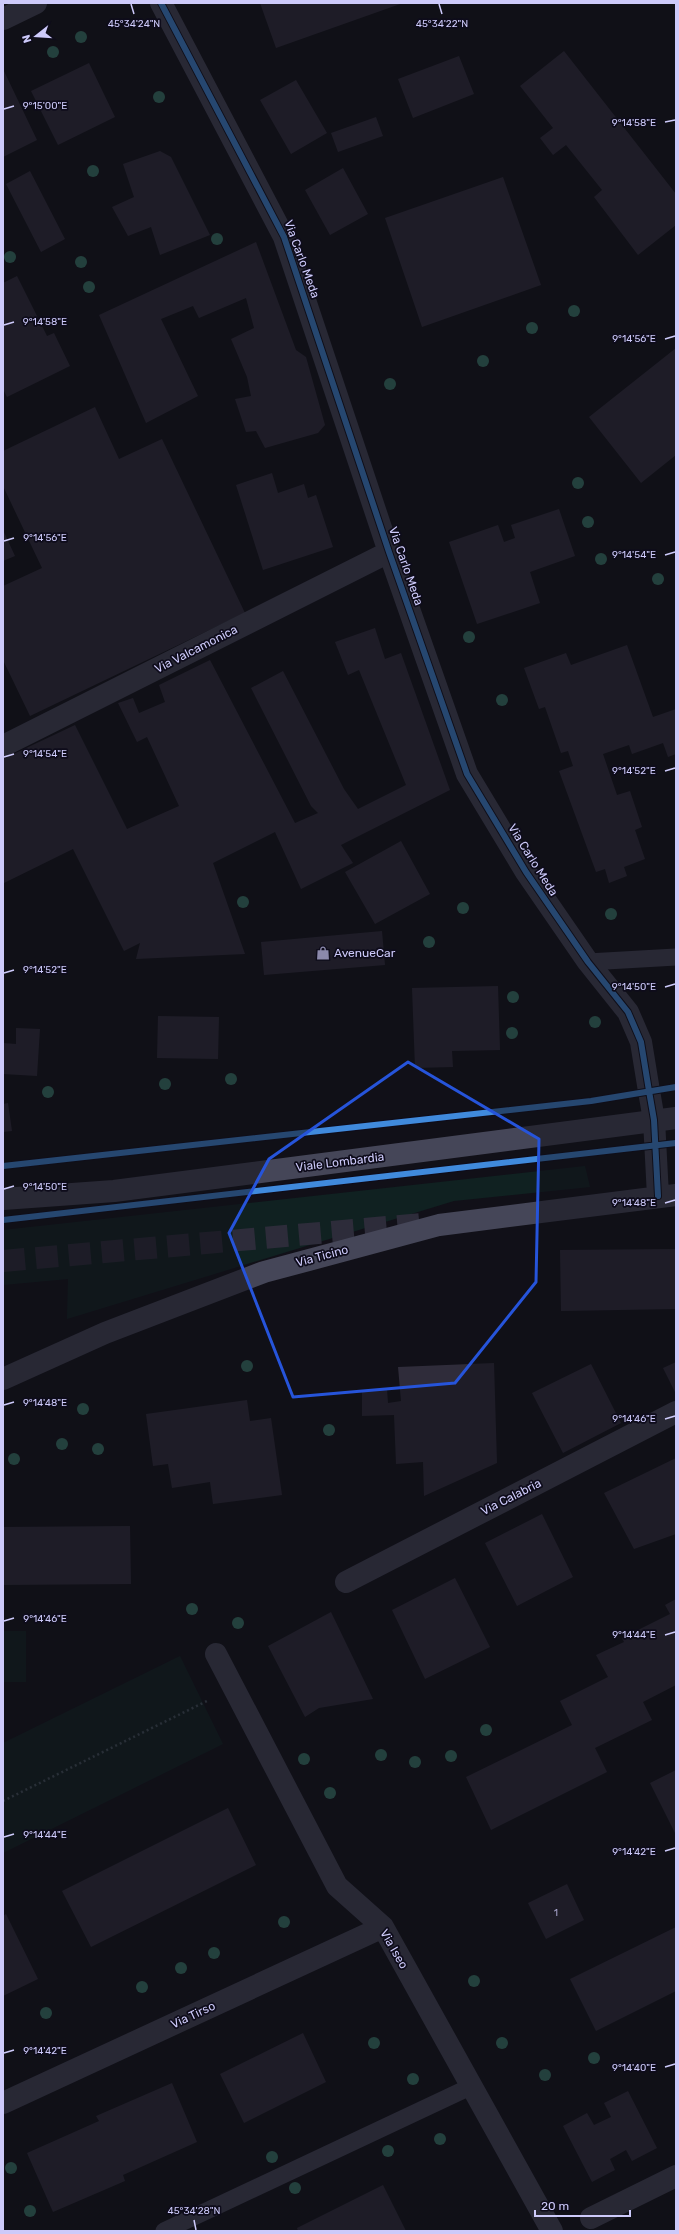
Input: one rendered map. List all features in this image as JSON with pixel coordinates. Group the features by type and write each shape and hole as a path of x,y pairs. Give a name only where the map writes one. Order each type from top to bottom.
{"street":[{"path":"3,19 36,3"},
{"name":"Via Carlo Meda","path":"161,3 284,237 389,552 467,774 526,872 588,962 628,1012 641,1042 667,1195"},
{"name":"Via Valcamonica","path":"3,746 389,552"},
{"name":"Viale Lombardia","path":"3,1199 114,1191 676,1118"},
{"name":"Via Ticino","path":"3,1379 105,1333 264,1272 439,1225 667,1195"},
{"name":"Via Calabria","path":"346,1582 676,1412"},
{"name":"Via Iseo","path":"216,1654 337,1886 382,1927 552,2231"},
{"name":"Via Tirso","path":"3,2103 382,1927"},
{"path":"591,2218 676,2176"}],"lane":[{"path":"588,962 676,957"},
{"path":"164,2231 472,2086"}],"path":[{"path":"3,1801 233,1688"}],"highlighted area":[{"path":"408,1062 539,1139 536,1282 455,1383 293,1397 229,1233 269,1159"}],"shaded area":[{"path":"585,1166 590,1187 454,1201 67,1319 68,1279 3,1285 3,1230"},
{"path":"3,1631 26,1631 26,1682 3,1682"},
{"path":"180,1656 223,1744 3,1853 3,1743"}],"building":[{"path":"260,3 403,3 276,48"},
{"path":"564,51 676,194 676,225 638,255 594,197 602,190 566,145 553,155 540,138 553,128 520,86"},
{"path":"459,56 474,94 413,118 398,79"},
{"path":"89,63 115,117 58,145 31,91"},
{"path":"3,69 37,140 3,157"},
{"path":"296,80 327,133 291,154 260,100"},
{"path":"376,117 383,136 338,152 331,133"},
{"path":"160,151 171,157 210,235 160,255 151,227 128,236 112,207 134,197 123,164"},
{"path":"343,168 368,214 330,235 305,190"},
{"path":"30,171 65,239 41,252 6,184"},
{"path":"503,177 541,285 422,327 385,218"},
{"path":"256,242 296,350 306,357 325,425 318,433 265,448 256,431 246,432 235,399 251,396 247,377 231,339 254,328 246,298 199,318 193,306 161,319 198,396 146,423 99,315"},
{"path":"17,276 47,336 54,333 70,366 7,397 3,389 3,283"},
{"path":"676,348 676,455 641,483 589,417"},
{"path":"95,407 119,459 162,439 245,613 30,716 3,660 3,586 42,568 3,486 3,451"},
{"path":"272,473 278,493 304,484 308,498 316,495 333,547 263,570 236,485"},
{"path":"559,509 575,556 530,572 540,603 477,624 449,542 498,525 504,542 515,538 511,525"},
{"path":"3,530 15,556 3,561"},
{"path":"375,628 385,659 401,653 450,790 341,845 353,863 301,889 275,832 213,863 245,954 136,959 140,943 124,951 73,849 4,883 3,759 75,725 127,829 179,806 147,737 137,742 118,703 133,698 139,713 165,702 159,685 210,660 295,823 318,813 311,806 251,688 283,671 344,789 358,809 406,785 359,670 348,675 335,642"},
{"path":"627,645 653,717 676,709 676,754 668,757 663,743 632,754 629,745 603,754 617,795 630,791 642,827 635,830 645,859 624,867 627,876 609,883 605,869 596,872 559,771 573,766 568,751 561,753 545,707 539,709 524,668 566,653 571,665"},
{"path":"401,841 430,894 375,924 345,872"},
{"name":"AvenueCar","path":"382,931 385,965 264,975 261,942"},
{"path":"498,986 500,1050 452,1051 453,1067 415,1068 412,988"},
{"path":"158,1016 219,1017 218,1059 157,1058"},
{"path":"16,1028 40,1029 37,1076 3,1074 3,1043 16,1044"},
{"path":"8,1103 12,1131 3,1132 3,1104"},
{"path":"676,1249 676,1309 561,1311 560,1250"},
{"path":"676,1362 676,1394 663,1368"},
{"path":"494,1363 497,1463 424,1496 423,1462 396,1464 394,1415 362,1416 362,1392 387,1389 388,1403 401,1401 398,1367"},
{"path":"591,1364 621,1423 563,1453 532,1393"},
{"path":"247,1400 250,1421 271,1418 282,1495 213,1504 210,1482 172,1488 168,1464 153,1466 146,1414"},
{"path":"676,1458 676,1534 634,1549 604,1493"},
{"path":"542,1514 573,1577 517,1606 485,1543"},
{"path":"130,1526 131,1584 3,1585 3,1527"},
{"path":"455,1578 490,1647 425,1679 392,1610"},
{"path":"676,1599 676,1685 643,1702 652,1720 595,1748 607,1772 491,1830 466,1777 572,1725 560,1701 608,1677 596,1655 624,1642 622,1638 670,1614 665,1605"},
{"path":"331,1612 373,1699 319,1708 305,1717 268,1646"},
{"path":"676,1770 676,1835 650,1783"},
{"path":"228,1808 256,1865 91,1947 62,1891"},
{"path":"567,1884 584,1920 546,1939 528,1903"},
{"path":"6,1914 38,1979 3,1996 3,1916"},
{"path":"676,1927 676,1991 596,2031 570,1979"},
{"path":"303,2033 326,2082 244,2123 220,2074"},
{"path":"172,2083 197,2142 123,2175 125,2181 53,2212 27,2153 99,2121 96,2116"},
{"path":"628,2091 657,2148 632,2161 626,2150 610,2159 615,2170 592,2182 563,2126 587,2113 594,2125 611,2117 604,2103"},
{"path":"383,2185 406,2231 298,2231 297,2228"}],"tunnel":[{"path":"3,1261 421,1224"}],"cycle path":[{"path":"161,3 284,237 389,552 467,774 526,872 588,962 628,1012 641,1042 654,1120 658,1196"},
{"path":"3,1166 591,1101 676,1087"},
{"path":"3,1220 676,1143"}],"place":[{"name":"AvenueCar","path":"323,953"}]}
